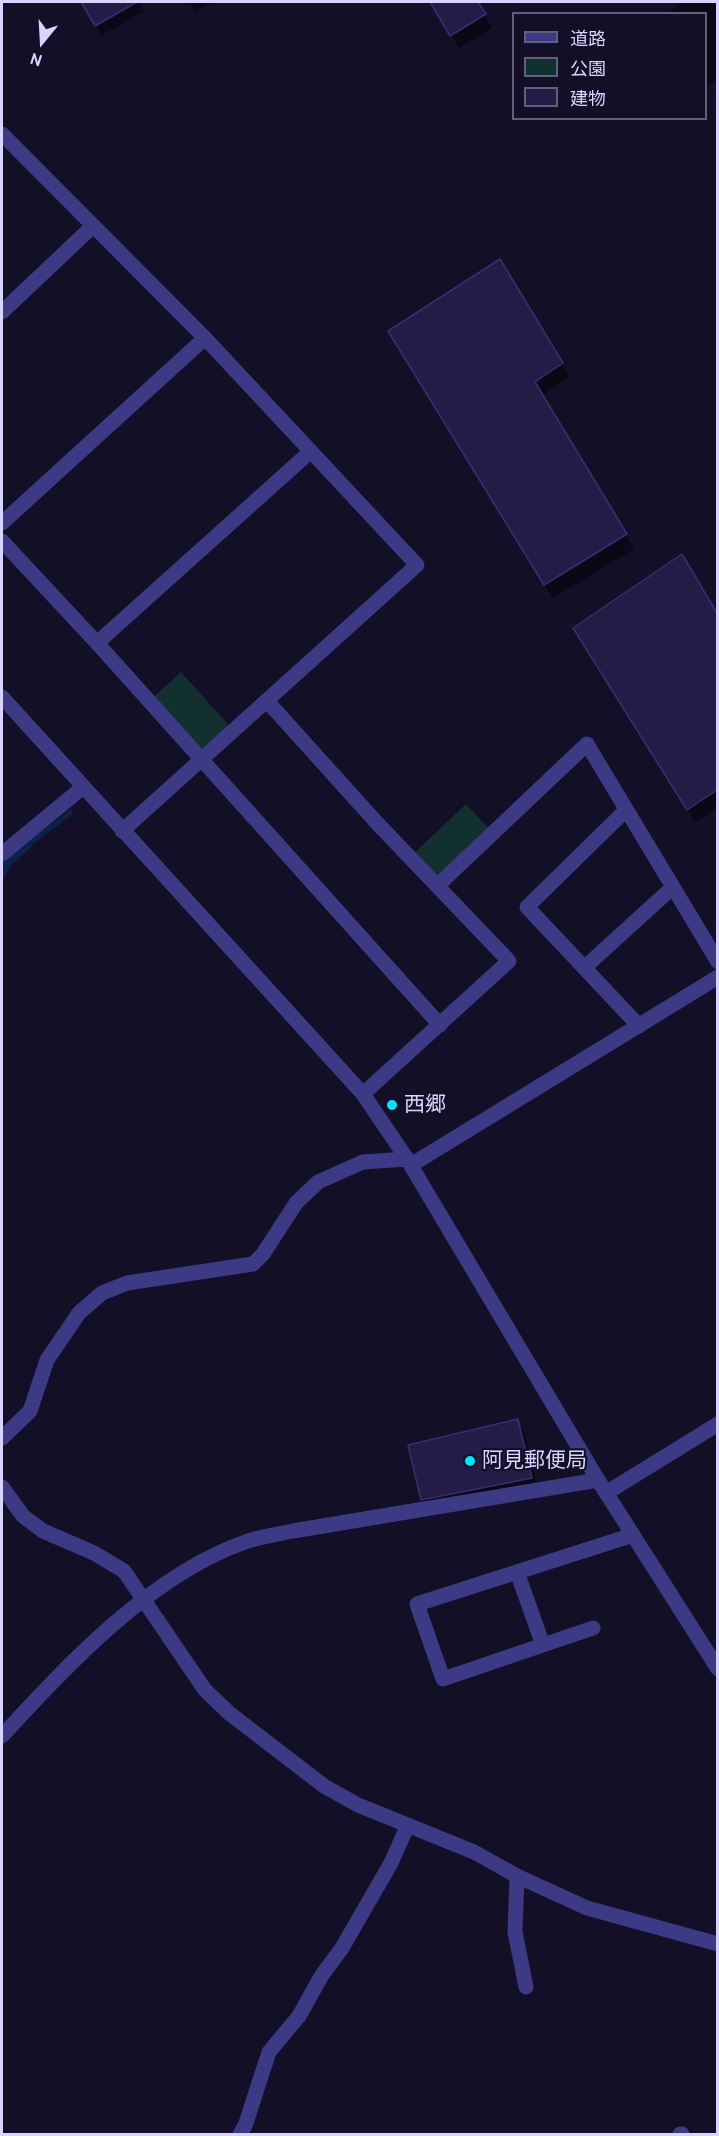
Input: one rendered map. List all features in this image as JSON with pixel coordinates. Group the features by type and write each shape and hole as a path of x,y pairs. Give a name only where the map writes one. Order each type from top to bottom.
{"street":[{"path":"2,134 205,338 417,565 122,831"},
{"path":"2,312 93,226"},
{"path":"2,523 205,338"},
{"path":"97,643 310,451"},
{"path":"2,542 97,643 440,1025"},
{"path":"2,697 82,788 363,1094 409,1162 602,1486 717,1669"},
{"path":"267,701 509,962 363,1094"},
{"path":"437,886 587,744 717,962"},
{"path":"2,855 82,788"},
{"path":"626,810 526,907 639,1026"},
{"path":"584,968 673,887"},
{"path":"2,1438 30,1410 47,1360 79,1313 102,1293 127,1283 253,1264 263,1254 296,1203 318,1182 363,1162 409,1162 639,1026 717,977"},
{"path":"2,1736 71,1660 144,1601 206,1559 249,1541 293,1531 602,1486 717,1424"},
{"path":"2,1487 23,1516 43,1531 94,1553 123,1570 205,1690 229,1713 324,1786 358,1806 474,1852 517,1876 587,1908 717,1944"},
{"path":"593,1628 443,1679 417,1604 633,1535"},
{"path":"517,1572 543,1645"},
{"path":"240,2134 245,2126 269,2052 299,2016 322,1975 342,1948 392,1863 407,1827"},
{"path":"517,1876 515,1932 526,1987"}],"green space":[{"path":"181,672 234,731 201,761 148,702"},
{"path":"466,804 493,833 437,886 410,857"}],"water":[{"path":"24,841 32,847 11,865 2,882 2,863"}],"building":[{"path":"81,2 137,2 95,26"},
{"path":"430,2 478,2 486,14 450,36"},
{"path":"500,259 563,363 535,382 627,534 544,585 388,331"},
{"path":"682,554 717,613 717,790 687,810 573,628"},
{"path":"518,1419 532,1478 421,1500 408,1445"}],"waterway":[{"path":"22,849 70,813"}],"place":[{"name":"西郷","path":"392,1105"},
{"name":"阿見郵便局","path":"470,1461"}]}
